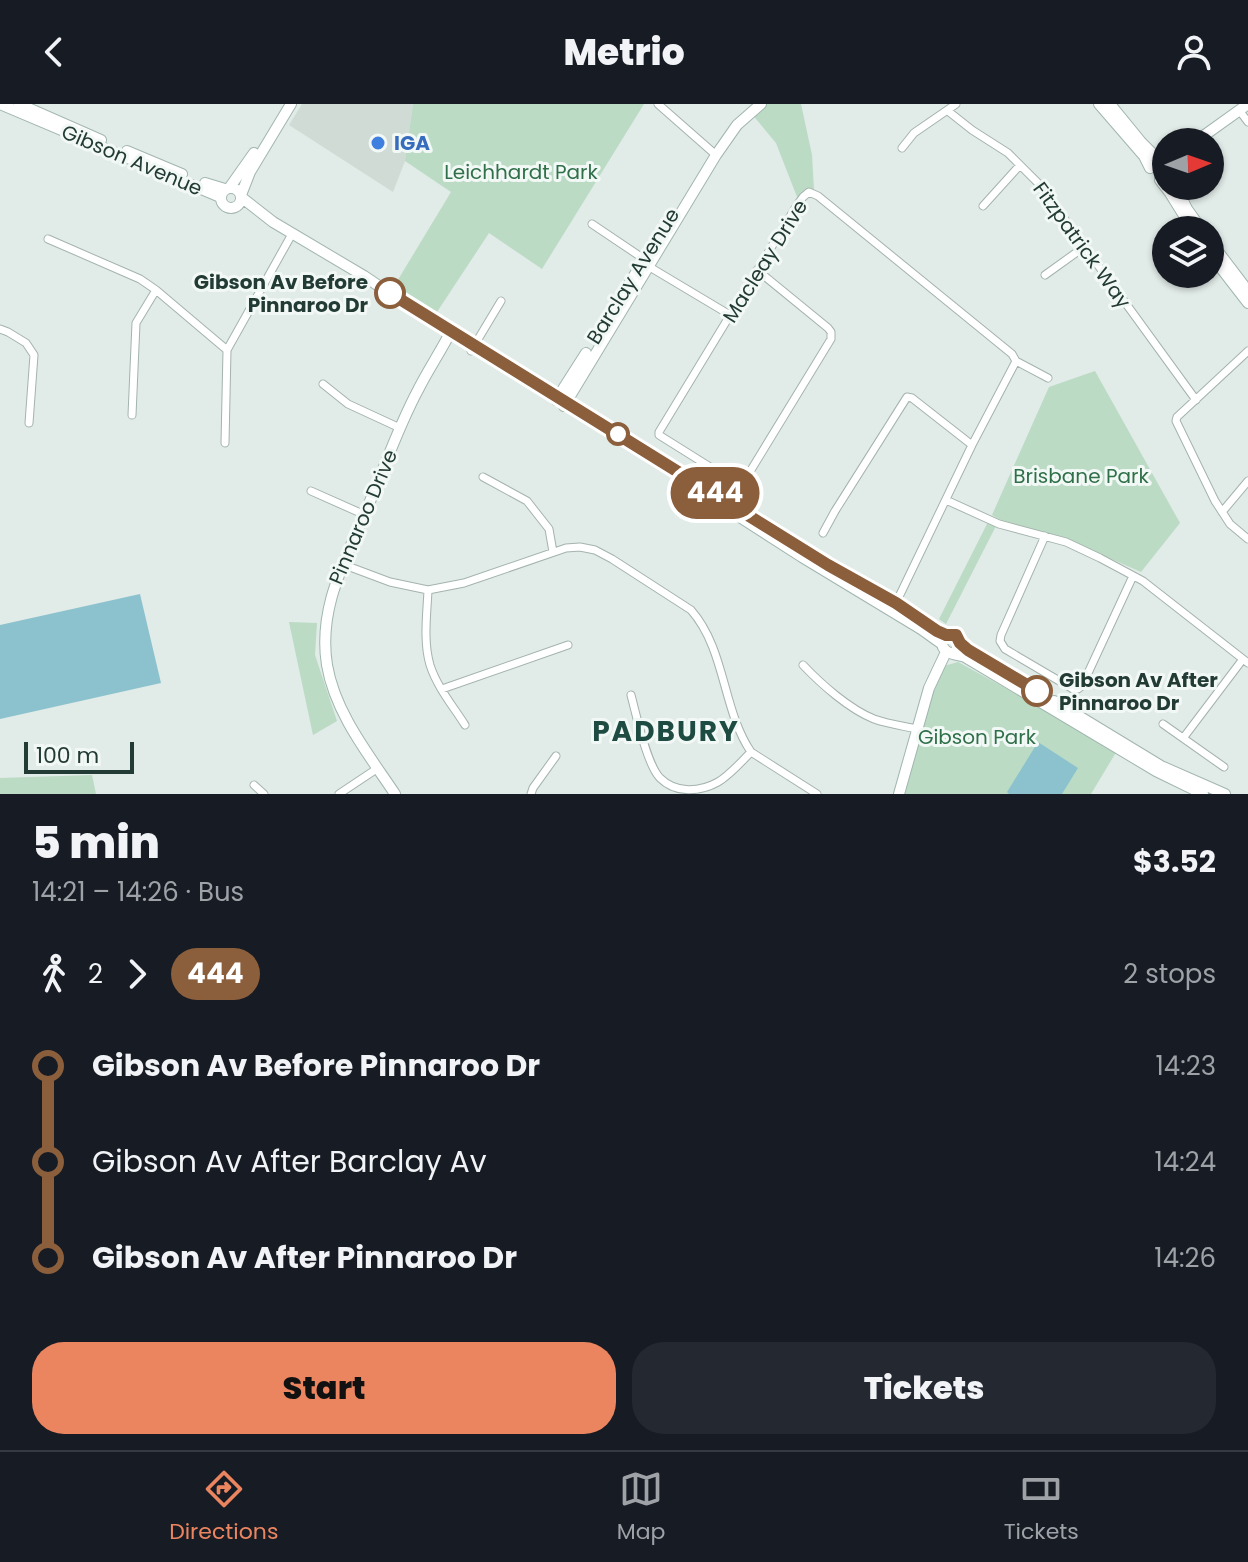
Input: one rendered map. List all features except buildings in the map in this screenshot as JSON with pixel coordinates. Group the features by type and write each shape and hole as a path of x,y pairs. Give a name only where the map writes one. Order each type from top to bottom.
{"street":[{"name":"Gibson Avenue","path":"19,104 225,191"},
{"path":"284,104 225,191 222,204 228,208 240,200 250,172 291,104"},
{"path":"658,104 714,152"},
{"name":"Barclay Avenue","path":"560,402 575,371 729,125 750,104"},
{"name":"Barclay Avenue","path":"714,152 737,125 761,104"},
{"path":"902,148 914,133 956,104"},
{"path":"1099,104 1144,156 1152,159"},
{"path":"1110,104 1152,154"},
{"name":"Gibson Avenue","path":"1,106 45,115"},
{"name":"Fitzpatrick Way","path":"948,111 1008,153 1039,184 1196,400"},
{"path":"1219,128 1245,113"},
{"path":"1224,128 1245,113"},
{"path":"983,206 1020,165"},
{"path":"225,191 236,189 240,200 291,236 560,402 802,557 894,607 965,657 1156,771 1203,794"},
{"name":"Macleay Drive","path":"757,270 828,328 831,339 751,470 741,482 734,482 659,435 659,432 757,270 799,202 809,192 818,196 1012,354 1016,361 1048,378"},
{"path":"592,224 730,315"},
{"path":"225,443 227,350 291,236"},
{"path":"48,239 140,279 227,350"},
{"path":"1045,275 1084,247"},
{"path":"1224,259 1248,291"},
{"path":"1224,272 1248,303"},
{"path":"132,415 136,323 156,290"},
{"path":"473,348 501,301"},
{"path":"0,329 26,343 34,355 29,423"},
{"name":"Pinnaroo Drive","path":"395,794 341,708 327,665 325,632 328,605 342,564 400,428 418,389 450,334"},
{"path":"1248,351 1176,421 1222,512 1230,524 1248,539"},
{"path":"894,607 1016,361"},
{"path":"323,384 348,404 400,428"},
{"path":"823,533 907,397 972,445"},
{"path":"483,477 527,501 549,529 553,552"},
{"path":"1222,512 1248,481"},
{"path":"311,491 365,515"},
{"path":"946,500 999,524 1066,542 1133,576 1245,661 1184,737"},
{"path":"1045,536 1000,641 1005,649 1073,689 1082,686 1133,576"},
{"path":"342,564 390,582 428,590 464,583 566,548 595,550 691,610 703,623 739,728 751,752 815,794"},
{"path":"428,590 427,649 430,665 465,725"},
{"path":"442,689 568,645"},
{"path":"899,794 929,688 950,646"},
{"path":"950,646 968,650 1161,766 1225,794"},
{"path":"803,665 843,700 865,714 917,729"},
{"path":"631,695 652,767 669,786 692,791 705,788 721,780 751,752"},
{"path":"1163,724 1224,767"},
{"path":"531,794 556,756"},
{"path":"339,794 378,768"},
{"path":"254,785 264,794"}],"shaded area":[{"path":"302,104 413,104 405,161 393,192 289,125"}],"green space":[{"name":"Leichhardt Park","path":"413,104 644,104 542,269 489,233 435,315 393,288 451,192 405,161"},
{"path":"765,104 801,104 812,155 814,190 799,202 776,143 751,113"},
{"name":"Brisbane Park","path":"1095,371 1180,523 1141,572 1068,540 1017,530 992,515 1049,387"},
{"path":"988,522 996,526 946,624 939,619"},
{"path":"289,622 317,623 315,655 337,721 313,735"},
{"name":"Gibson Park","path":"958,662 1118,749 1091,794 899,794 926,709 944,666"},
{"path":"92,775 96,794 0,794 0,778"}],"water":[{"path":"140,594 161,683 0,719 0,625"},
{"path":"1038,742 1078,768 1062,794 1009,794 1007,792"}],"bus line":[{"name":"444","path":"390,293 937,631 956,635 968,650 1037,691"}],"place":[{"name":"IGA","path":"378,143"},
{"name":"Gibson Av Before Pinnaroo Dr","path":"390,293"},
{"name":"Gibson Av After Pinnaroo Dr","path":"1037,691"}],"district":[{"name":"PADBURY","path":"666,731"}]}
